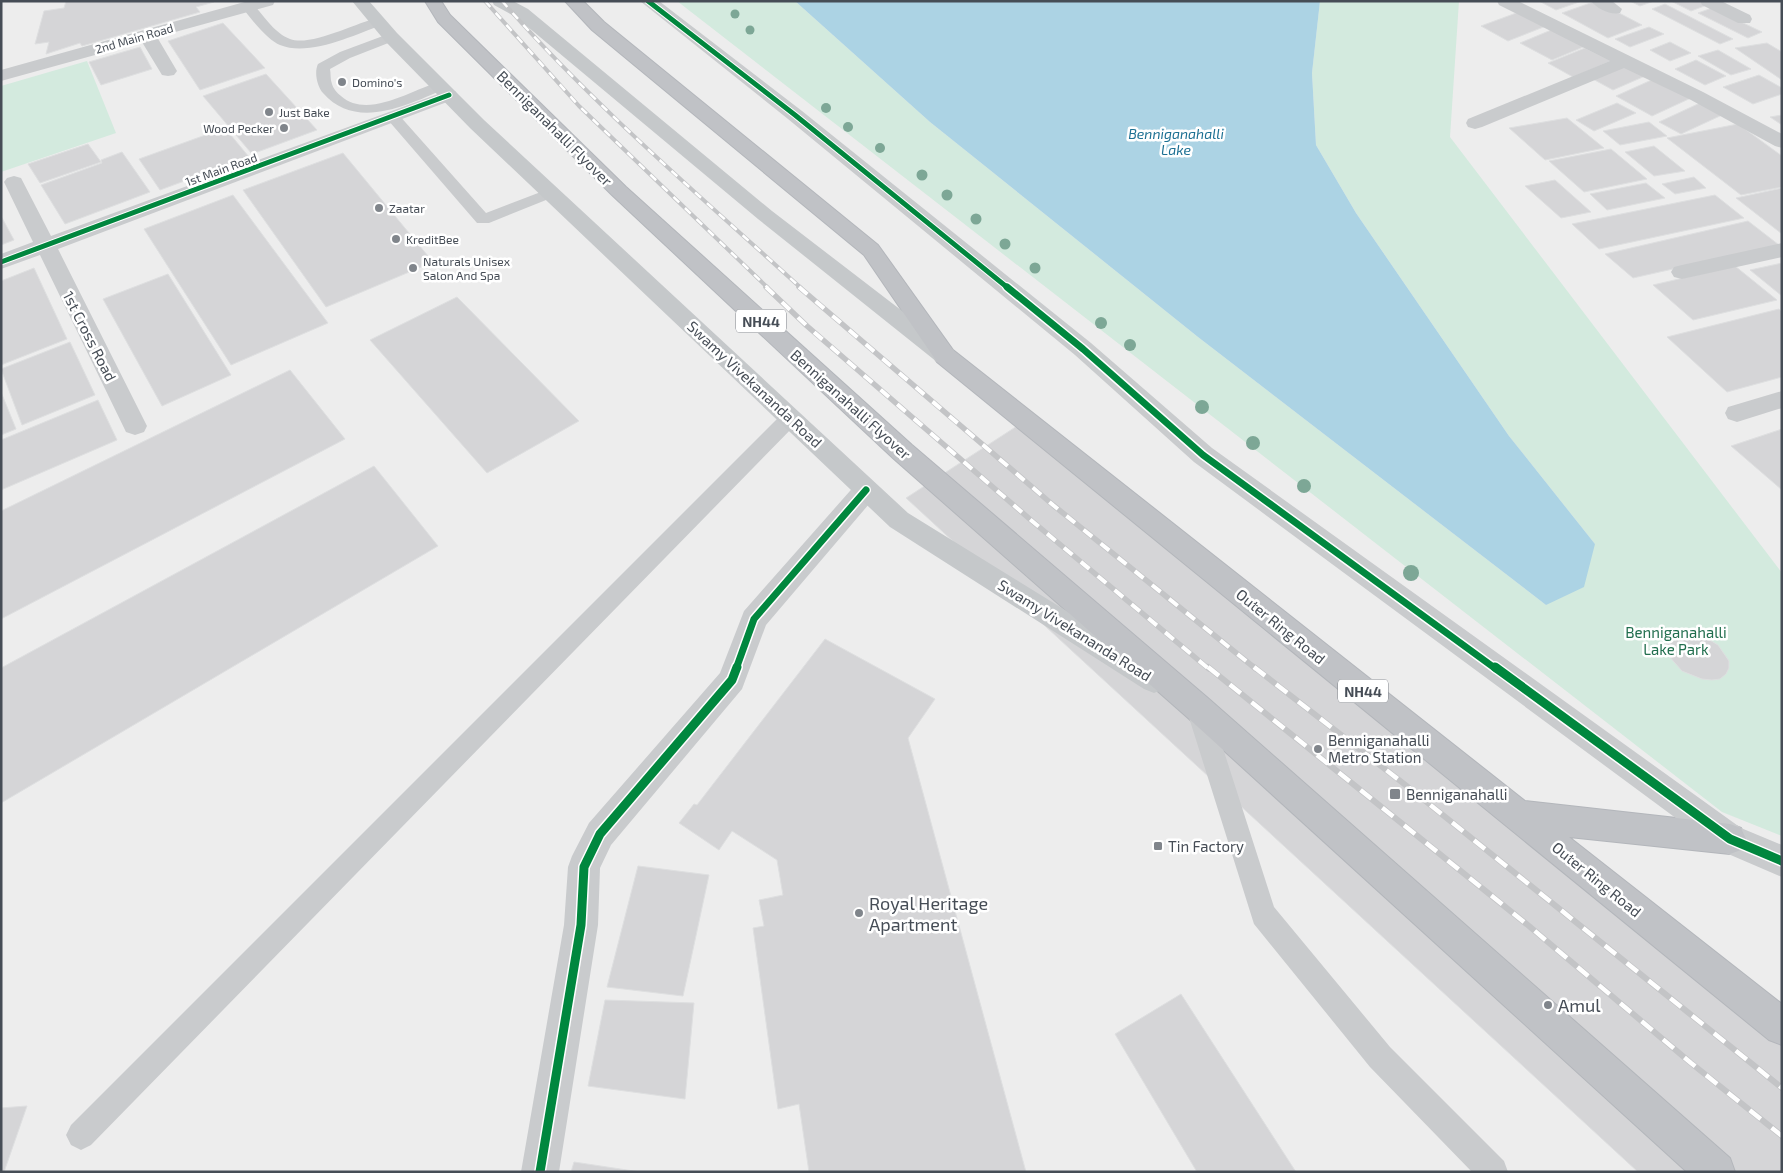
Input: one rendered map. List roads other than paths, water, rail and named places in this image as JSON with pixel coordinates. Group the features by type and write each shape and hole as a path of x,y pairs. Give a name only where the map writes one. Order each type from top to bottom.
{"highway":[{"name":"Benniganahalli Flyover","path":"433,1 444,18 619,191 903,452 1198,708"},
{"name":"NH44","path":"573,1 598,26 870,250 945,356"},
{"name":"Outer Ring Road","path":"945,356 1782,1027"},
{"name":"NH44","path":"1198,708 1716,1172"},
{"path":"1520,816 1730,839"}],"main road":[{"name":"Swamy Vivekananda Road","path":"360,1 384,29 444,90 899,520 1198,708"},
{"path":"500,1 522,13 765,215 945,356"}],"street":[{"name":"2nd Main Road","path":"1,76 267,1"},
{"path":"648,1 795,115 1083,349 1203,456 1730,839 1782,862"},
{"path":"1505,1 1696,96 1782,142"},
{"path":"1599,1 1614,9"},
{"path":"1708,1 1744,19"},
{"path":"146,34 168,71"},
{"path":"1475,123 1624,61"},
{"name":"1st Main Road","path":"1,262 393,117 444,90"},
{"name":"1st Cross Road","path":"14,182 135,426"},
{"path":"1682,272 1782,250"},
{"path":"1738,413 1782,399"},
{"path":"540,1172 582,925 584,867 600,834 732,680 754,619 866,490"}],"lane":[{"path":"248,7 284,42 303,44 384,29"},
{"path":"384,29 323,67 324,87 339,102 358,108 382,108 444,90"},
{"path":"393,117 483,220 551,193"},
{"path":"81,1135 791,417"},
{"path":"1198,708 1263,915 1380,1057 1493,1172"}],"water":[{"name":"Benniganahalli Lake","path":"795,1 1320,1 1312,73 1316,145 1356,213 1509,436 1595,544 1584,587 1546,605 1198,337 930,122"}],"railway":[{"path":"485,1 579,106 768,288"},
{"path":"502,1 573,77 610,113 801,288"},
{"path":"766,287 807,326 1032,521 1209,669"},
{"path":"799,287 1053,505 1256,669"},
{"path":"1208,667 1529,926 1691,1063 1782,1136"},
{"path":"1254,667 1408,787 1782,1088"}],"place":[{"name":"Domino's","path":"342,82"},
{"name":"Just Bake","path":"269,112"},
{"name":"Wood Pecker","path":"284,128"},
{"name":"Zaatar","path":"379,208"},
{"name":"KreditBee","path":"396,239"},
{"name":"Naturals Unisex Salon And Spa","path":"413,268"},
{"name":"Benniganahalli Metro Station","path":"1318,749"},
{"name":"Benniganahalli","path":"1395,794"},
{"name":"Tin Factory","path":"1158,846"},
{"name":"Royal Heritage Apartment","path":"859,913"},
{"name":"Amul","path":"1548,1005"}],"park label":[{"name":"Benniganahalli Lake Park","path":"1676,640"}]}
